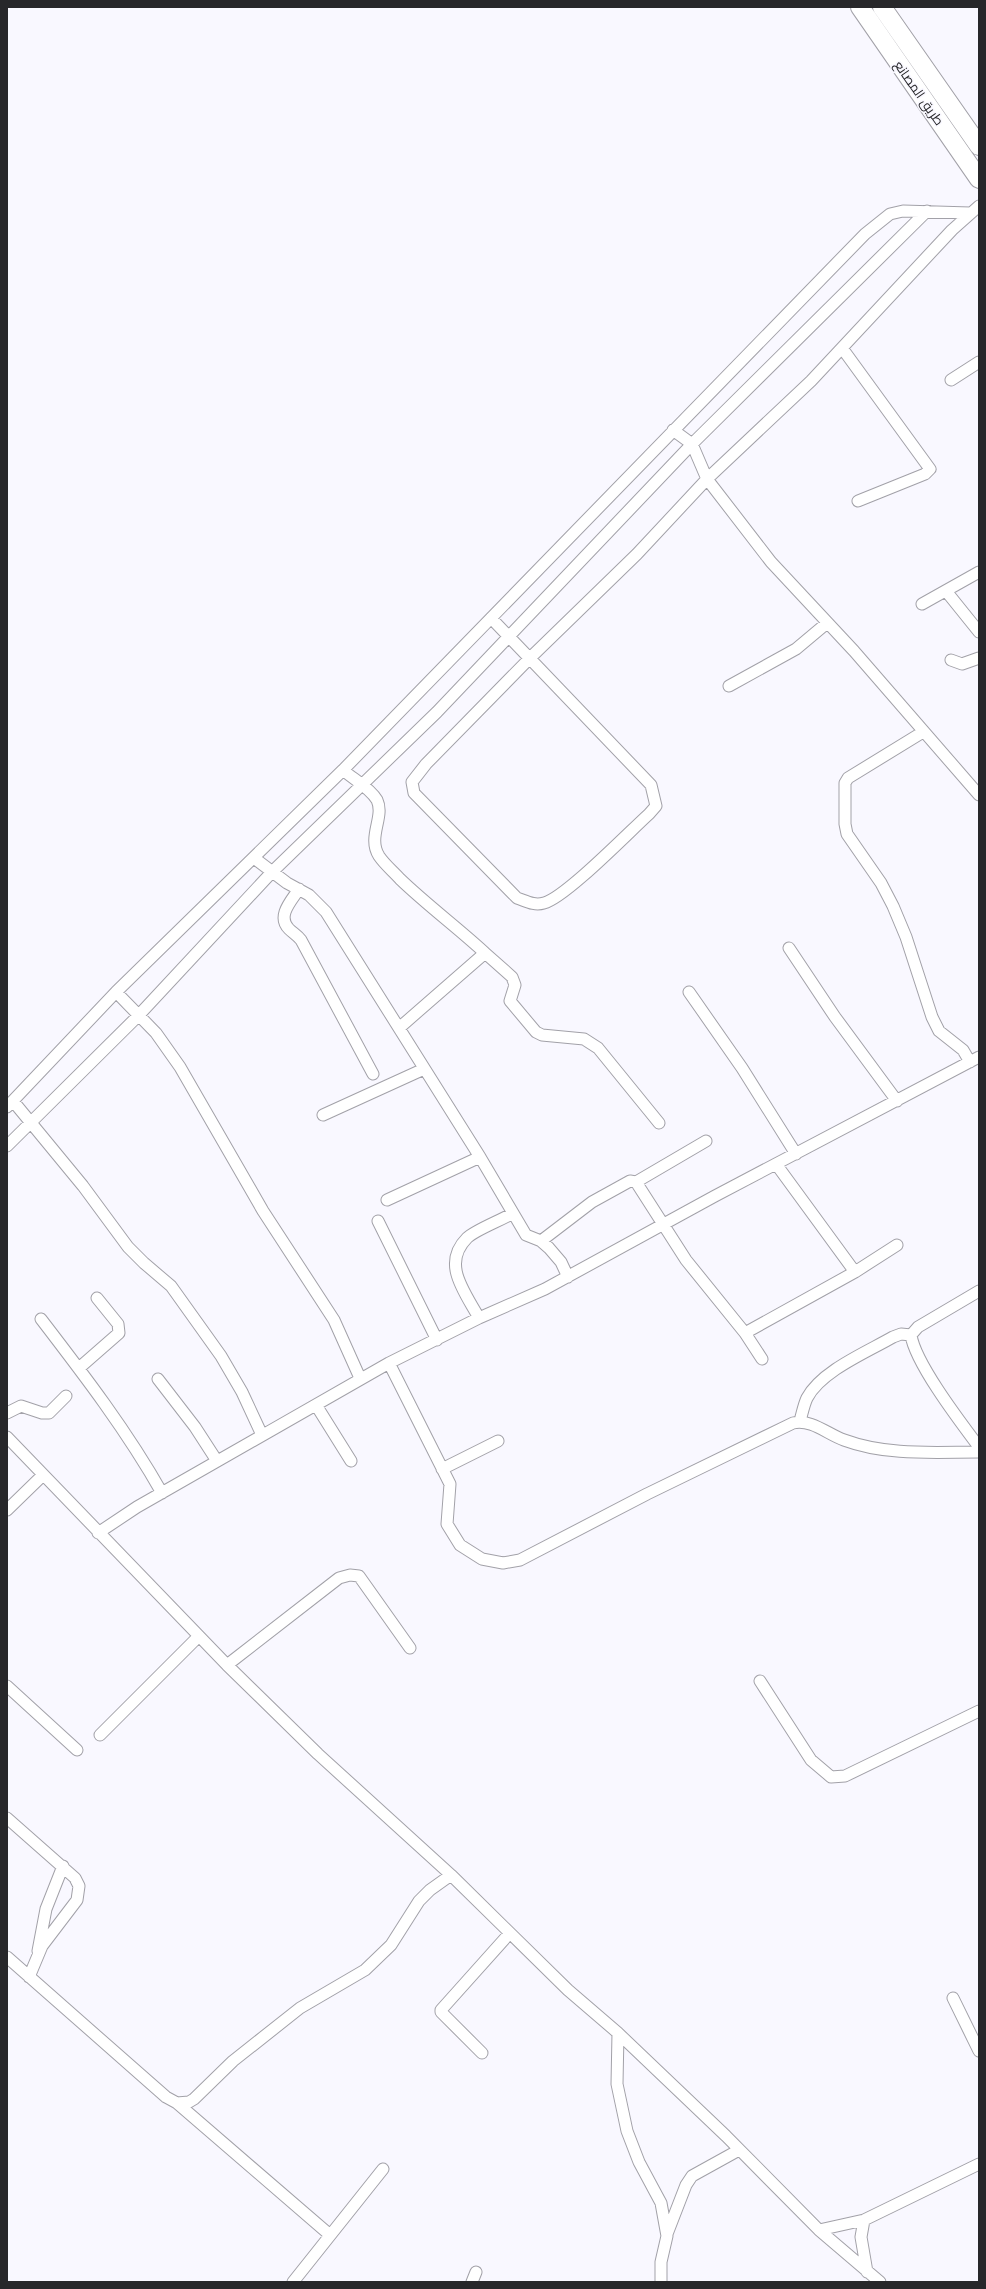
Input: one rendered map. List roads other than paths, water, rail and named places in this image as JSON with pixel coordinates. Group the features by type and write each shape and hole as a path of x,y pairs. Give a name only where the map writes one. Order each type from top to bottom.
{"main road":[{"name":"طريق المصانع","path":"860,7 979,179"},
{"name":"طريق المصانع","path":"882,7 979,146"}],"street":[{"path":"490,618 530,658 651,785 656,806 566,890 545,903 535,904 517,898 432,813 414,793 412,782 426,764 530,658 637,554 707,479 811,381 952,230 979,206"},
{"path":"262,1435 242,1392 221,1356 171,1286 128,1247 31,1122 10,1104 116,992 343,770 865,234 890,214 902,211 927,211 955,214 970,213"},
{"path":"7,1146 138,1016 272,872 437,712 692,444 927,211"},
{"path":"842,348 930,469 925,474 858,501"},
{"path":"951,380 979,362"},
{"path":"673,430 692,444 707,479 771,562 979,795"},
{"path":"922,604 979,572"},
{"path":"946,591 979,631"},
{"path":"729,686 796,649 827,623"},
{"path":"951,660 962,664 969,663 979,658"},
{"path":"98,1533 117,1519 316,1405 360,1378 479,1318 539,1292 661,1224 975,1060 958,1044 939,1031 932,1017 906,937 893,906 881,883 847,834 845,824 845,783 848,778 923,732"},
{"path":"343,770 371,791 379,807 374,834 378,854 383,862 512,976 515,985 510,1001 536,1032 549,1037 584,1039 598,1048 659,1123"},
{"path":"254,858 272,872 299,888 318,902 326,912 480,1157 526,1234 541,1241 560,1262 568,1277"},
{"path":"299,888 287,907 283,917 285,924 301,940 372,1074"},
{"path":"789,948 838,1022 897,1101"},
{"path":"399,1028 485,953"},
{"path":"116,992 156,1033 180,1067 263,1211 334,1320 360,1378"},
{"path":"689,992 742,1068 796,1154"},
{"path":"323,1116 424,1069"},
{"path":"541,1241 592,1202 630,1181 636,1182 706,1141"},
{"path":"387,1200 480,1157"},
{"path":"776,1164 855,1272"},
{"path":"636,1182 661,1224 686,1260 745,1333 762,1359"},
{"path":"479,1318 455,1273 456,1255 468,1237 513,1213"},
{"path":"378,1221 437,1340"},
{"path":"745,1333 855,1272 897,1245"},
{"path":"911,1335 918,1327 979,1291"},
{"path":"78,1368 119,1333 118,1324 98,1298"},
{"path":"41,1319 78,1368 150,1470 162,1493"},
{"path":"800,1422 807,1399 820,1382 836,1370 893,1337 901,1334 911,1335"},
{"path":"911,1335 916,1352 932,1379 952,1411 979,1447"},
{"path":"388,1363 450,1484 447,1524 460,1545 482,1559 512,1563 580,1531 647,1494 793,1423 806,1422 845,1440 908,1453 979,1452"},
{"path":"158,1378 195,1427 217,1461"},
{"path":"7,1413 21,1406 42,1413 49,1413 66,1396"},
{"path":"316,1405 351,1461"},
{"path":"7,1437 226,1665 318,1754 451,1875 509,1934 568,1990 618,2034 739,2150 819,2230 880,2282"},
{"path":"442,1469 498,1440"},
{"path":"7,1510 43,1475"},
{"path":"226,1665 339,1578 350,1575 359,1576 410,1648"},
{"path":"100,1735 199,1636"},
{"path":"760,1681 811,1760 831,1777 845,1776 979,1711"},
{"path":"7,1686 77,1750"},
{"path":"7,1818 63,1866 78,1882 79,1896 38,1955"},
{"path":"29,1977 38,1955 46,1909 63,1866"},
{"path":"177,2103 189,2102 194,2099 232,2061 295,2012 365,1970 391,1945 419,1901 430,1890 451,1875"},
{"path":"482,2052 441,2012 441,2010 509,1934"},
{"path":"7,1957 166,2097 177,2103 330,2235"},
{"path":"953,1998 979,2051"},
{"path":"618,2034 617,2084 627,2131 639,2162 661,2203 666,2236"},
{"path":"661,2282 661,2262 666,2236 686,2185 692,2176 739,2150"},
{"path":"819,2230 864,2220 979,2164"},
{"path":"293,2282 383,2169"},
{"path":"864,2220 861,2237 867,2272"}]}
